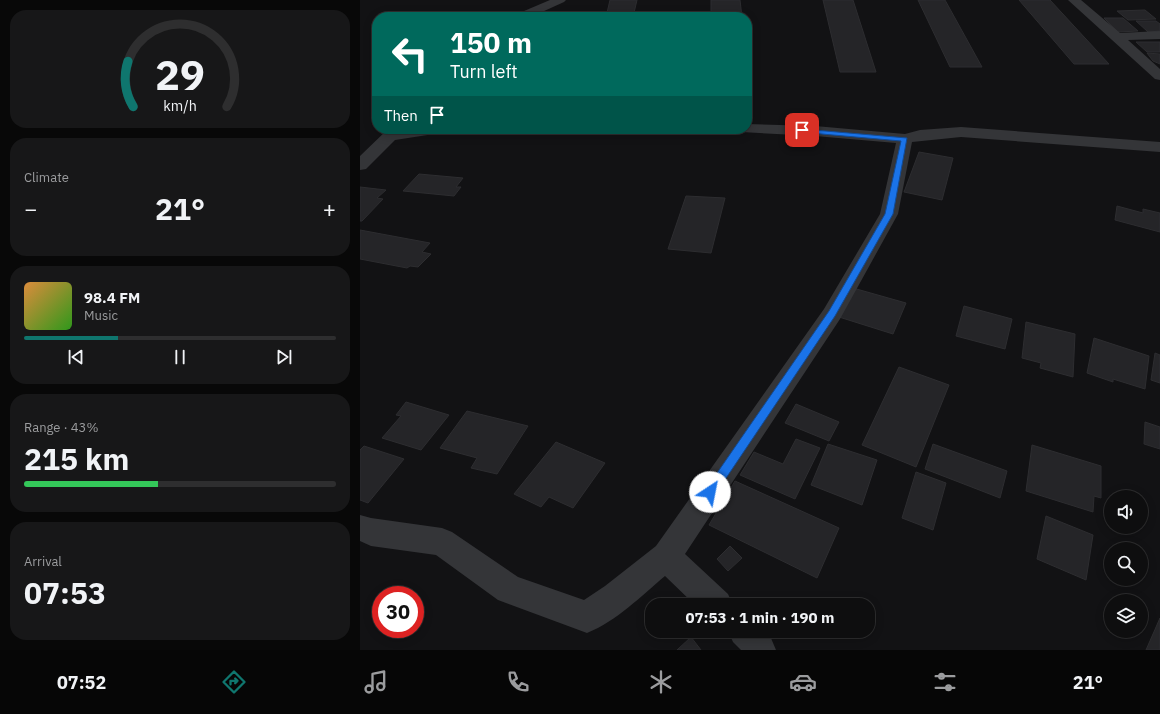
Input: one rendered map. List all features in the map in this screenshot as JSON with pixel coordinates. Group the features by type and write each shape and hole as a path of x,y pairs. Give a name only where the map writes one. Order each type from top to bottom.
{"street":[{"path":"532,12 560,0"},
{"path":"1074,0 1088,10 1160,76"},
{"path":"1116,37 1160,35"},
{"path":"752,129 815,131 905,140 920,135 961,132 1160,147"},
{"path":"360,165 392,134"},
{"path":"360,528 371,532 442,542 509,589 587,617 616,597 666,556 832,314 889,214 905,140"},
{"path":"666,556 710,598"},
{"path":"752,638 756,642 760,650"}],"building":[{"path":"610,0 637,0 634,12 607,12"},
{"path":"711,0 740,0 741,12 711,12"},
{"path":"823,0 853,0 876,72 840,72"},
{"path":"918,0 945,0 982,67 950,67"},
{"path":"1019,0 1050,0 1109,64 1074,64"},
{"path":"1145,10 1156,19 1128,20 1117,11"},
{"path":"1104,18 1123,18 1138,31 1118,32"},
{"path":"1136,21 1156,21 1160,24 1160,31 1148,32"},
{"path":"1136,42 1160,42 1160,52 1147,52"},
{"path":"1147,53 1160,54 1160,64 1153,61"},
{"path":"919,152 953,158 942,200 904,192"},
{"path":"419,174 463,178 456,187 461,187 454,196 403,191"},
{"path":"360,187 386,190 377,198 383,199 362,221 360,221"},
{"path":"686,196 725,198 711,253 668,249"},
{"path":"1117,206 1143,213 1143,209 1160,213 1160,232 1115,220"},
{"path":"360,230 430,243 422,252 431,254 418,267 410,266 407,268 360,259"},
{"path":"853,288 906,303 893,334 839,317"},
{"path":"964,306 1012,319 1005,349 956,336"},
{"path":"1026,322 1075,334 1073,377 1040,368 1041,363 1022,358"},
{"path":"1094,338 1149,356 1145,389 1113,379 1113,382 1087,373"},
{"path":"1155,353 1160,355 1160,383 1151,380"},
{"path":"899,367 949,385 916,467 862,445"},
{"path":"406,402 449,415 421,450 382,438 401,416 396,415"},
{"path":"796,404 839,422 829,441 785,423"},
{"path":"467,411 528,426 497,474 471,468 477,458 440,448"},
{"path":"1145,422 1160,427 1160,449 1144,444"},
{"path":"796,439 820,448 795,499 740,475 754,452 783,464"},
{"path":"556,442 605,463 573,508 549,497 541,507 514,494"},
{"path":"828,444 877,460 862,505 811,485"},
{"path":"933,444 1007,471 1000,498 925,469"},
{"path":"1032,445 1101,466 1101,498 1094,496 1093,512 1026,491"},
{"path":"364,446 404,459 368,503 360,500 360,450"},
{"path":"916,472 946,483 933,530 902,518"},
{"path":"735,481 839,528 817,578 709,525"},
{"path":"1046,516 1093,535 1086,580 1037,559"},
{"path":"730,546 742,558 728,571 717,559"},
{"path":"1160,618 1160,650 1146,650"},
{"path":"692,638 701,650 677,650"}],"route":[{"path":"710,492 832,314 889,214 905,140 802,130"}]}
